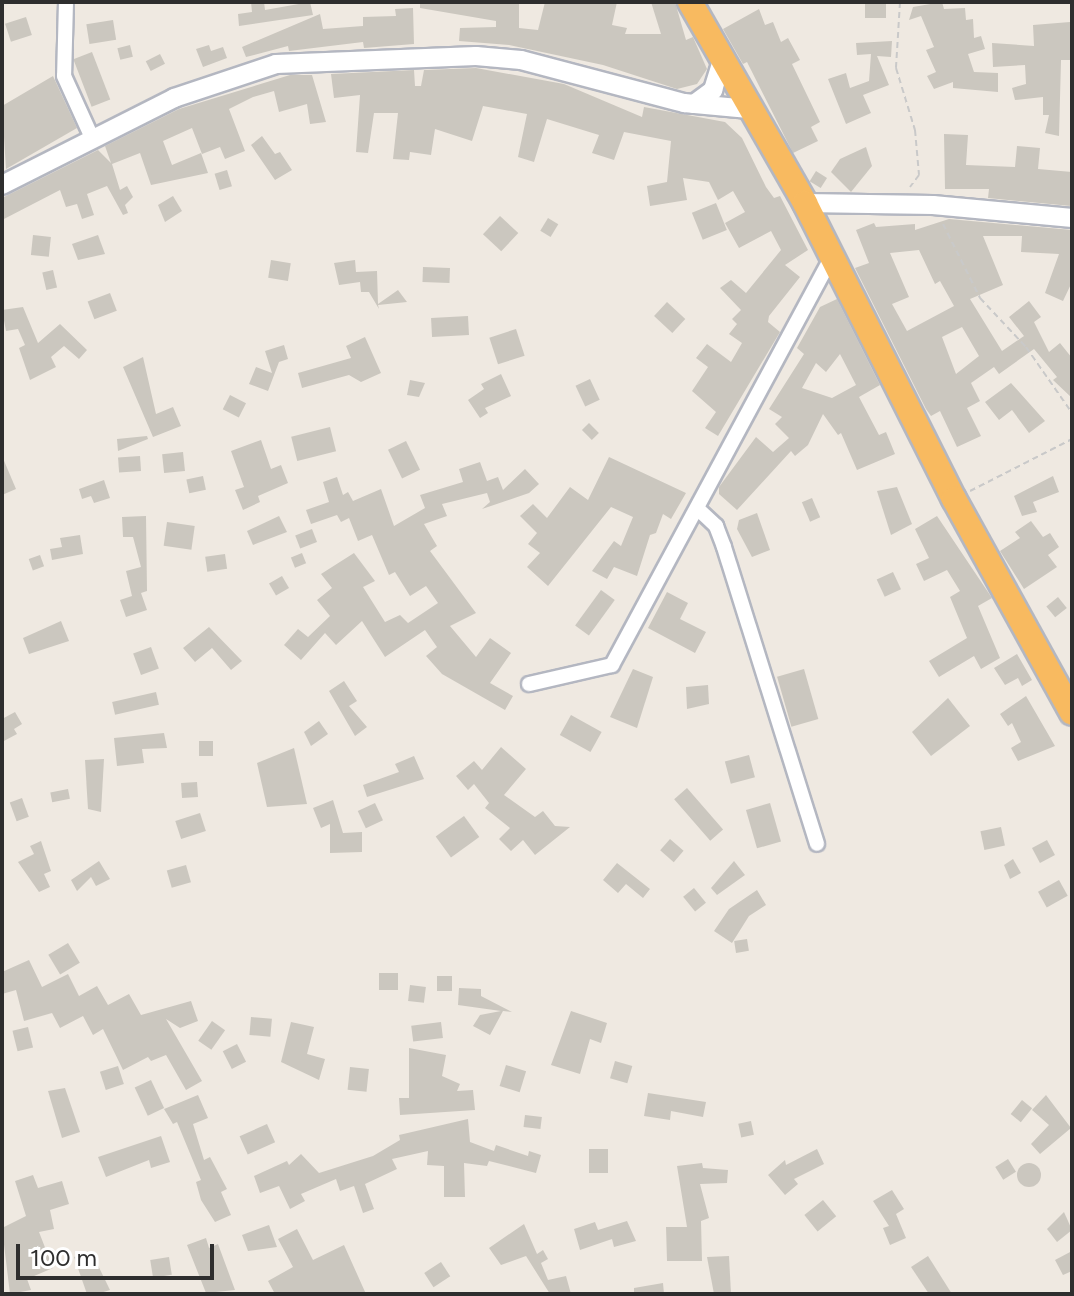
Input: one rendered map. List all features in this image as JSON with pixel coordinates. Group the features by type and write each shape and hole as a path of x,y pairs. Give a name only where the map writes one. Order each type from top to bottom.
{"highway":[{"path":"690,2 805,203 830,260 954,499 1072,713"}],"street":[{"path":"66,2 64,76 93,140"},
{"path":"2,185 161,104 276,64 449,54 521,60 694,104 749,109"},
{"path":"694,104 713,90 722,60"},
{"path":"805,203 933,205 1072,218"},
{"path":"529,684 612,665 830,260"},
{"path":"698,509 716,526 724,547 817,844"}],"path":[{"path":"897,206 919,175 915,130 896,68 900,2"},
{"path":"933,205 980,298 1026,347 1072,413"},
{"path":"954,499 1072,439"}],"building":[{"path":"251,2 264,2 265,10 310,2 313,15 239,26 238,14 252,12"},
{"path":"420,2 519,2 519,28 538,30 545,2 617,2 612,25 627,28 625,34 661,34 651,2 675,2 686,40 693,37 707,69 697,84 677,89 603,65 509,45 459,41 460,28 496,27 496,21 420,8"},
{"path":"865,2 886,2 886,18 865,18"},
{"path":"942,2 944,9 965,8 966,20 973,19 974,38 981,36 985,49 968,54 974,72 998,73 998,92 953,88 953,82 934,89 927,76 936,72 926,50 934,47 921,16 909,20 913,7"},
{"path":"413,8 414,44 364,48 363,42 289,51 288,46 246,57 242,47 320,14 323,29 363,26 363,17 396,16 395,9"},
{"path":"759,9 765,25 773,22 781,42 788,38 800,60 792,64 820,122 811,127 818,141 793,153 747,62 743,64 723,29"},
{"path":"26,17 32,35 11,42 5,24"},
{"path":"113,20 116,40 89,44 86,24"},
{"path":"1070,22 1070,60 1061,60 1059,136 1045,133 1049,115 1043,115 1043,97 1015,100 1012,88 1026,84 1025,65 993,67 992,43 1034,46 1033,25"},
{"path":"892,41 891,57 877,56 889,85 863,95 871,113 846,124 828,79 846,73 850,88 869,81 871,54 857,55 856,43"},
{"path":"130,45 133,57 120,60 117,48"},
{"path":"209,45 211,51 223,47 227,58 203,67 196,49"},
{"path":"92,52 110,100 92,107 73,59"},
{"path":"160,54 165,64 151,71 146,61"},
{"path":"476,68 564,84 642,117 644,107 725,122 742,138 766,187 774,198 780,196 808,250 785,265 800,277 769,316 768,322 780,332 718,436 705,428 716,412 692,391 708,367 696,358 707,344 731,362 742,343 729,334 737,324 732,319 741,310 720,288 731,280 746,293 781,250 771,231 739,248 725,223 745,212 733,191 718,200 709,182 683,178 687,200 650,206 647,186 667,182 671,141 624,132 614,160 592,153 599,135 547,119 534,162 518,157 527,114 483,106 472,141 435,129 431,155 410,152 409,160 393,159 398,113 374,113 368,153 356,152 360,95 334,98 331,74 414,70 415,86 421,86 424,70"},
{"path":"290,75 312,75 326,122 310,124 307,104 279,112 274,91 253,97 229,109 245,151 225,159 220,147 202,154 192,128 163,141 172,165 201,153 208,173 151,185 140,153 112,164 120,190 127,186 133,197 125,205 128,213 123,215 107,186 87,194 94,215 82,219 77,204 66,207 60,190 2,220 2,198 98,150 111,163 105,146 179,109"},
{"path":"53,76 77,128 6,169 2,106"},
{"path":"944,134 968,135 966,165 1015,167 1017,146 1040,148 1038,169 1072,172 1071,206 988,198 989,189 945,189"},
{"path":"262,136 275,154 280,152 292,170 275,180 251,145"},
{"path":"866,147 872,166 851,192 831,172 840,159"},
{"path":"227,170 232,186 220,190 215,174"},
{"path":"816,171 827,178 821,188 810,181"},
{"path":"173,196 182,211 165,222 158,205"},
{"path":"716,203 727,230 703,240 692,213"},
{"path":"500,216 518,233 501,251 483,234"},
{"path":"548,218 558,224 551,237 540,231"},
{"path":"949,219 1072,230 1072,282 1063,301 1045,293 1059,254 1021,252 1022,236 983,236 1003,285 970,299 1002,351 1024,336 1009,317 1029,301 1041,317 1034,322 1049,352 1060,343 1072,358 1072,398 1053,380 1057,377 1034,349 999,374 994,367 971,383 980,401 967,408 981,436 957,447 940,411 931,416 926,409 855,268 869,263 856,230 874,223 876,227 915,224 915,230","holes":["919,250 935,284 940,281 954,306 907,331 892,304 909,297 890,253","962,327 979,356 956,374 942,337"]},
{"path":"33,235 51,237 49,257 31,255"},
{"path":"98,235 105,254 78,260 72,244"},
{"path":"271,260 291,263 288,281 268,278"},
{"path":"355,260 356,272 377,271 378,304 398,290 407,302 378,305 379,309 369,292 361,292 360,282 339,285 334,263"},
{"path":"423,267 450,268 449,283 422,282"},
{"path":"53,270 57,288 46,290 42,272"},
{"path":"110,293 117,311 94,319 88,302"},
{"path":"837,299 880,385 859,397 879,435 886,432 895,454 857,470 841,433 838,435 823,414 808,445 795,456 791,451 737,510 719,494 719,487 756,437 773,452 789,438 775,424 782,417 769,409 804,354 797,348 820,307","holes":["840,354 856,385 832,398 802,388 816,363 826,372"]},
{"path":"667,302 685,319 672,333 654,316"},
{"path":"23,307 38,343 60,324 87,350 79,359 64,346 51,357 56,367 30,380 19,348 25,345 18,329 6,331 2,310"},
{"path":"468,316 469,335 432,337 431,318"},
{"path":"516,329 525,356 498,364 489,338"},
{"path":"365,337 381,373 361,382 349,375 302,388 298,373 351,358 346,346"},
{"path":"284,345 288,359 279,362 268,391 249,384 256,367 272,373 265,351"},
{"path":"143,357 156,414 173,407 181,426 153,437 123,367"},
{"path":"501,374 511,396 485,408 488,413 480,418 468,400 484,389 481,384"},
{"path":"590,379 600,400 585,407 575,386"},
{"path":"410,380 425,383 419,397 407,395"},
{"path":"1011,383 1045,421 1029,433 1012,410 999,420 985,402"},
{"path":"230,395 246,403 239,417 223,409"},
{"path":"589,423 599,433 592,440 582,430"},
{"path":"330,427 336,451 297,461 291,437"},
{"path":"147,436 148,439 118,451 117,439"},
{"path":"261,440 271,469 281,465 288,483 258,496 260,502 243,510 235,490 244,487 231,451"},
{"path":"406,441 420,470 402,479 388,450"},
{"path":"183,452 185,471 164,473 162,454"},
{"path":"2,456 16,489 2,495"},
{"path":"140,456 141,471 119,472 118,458"},
{"path":"609,457 686,493 671,519 663,514 656,533 650,535 637,576 614,567 607,579 592,571 614,541 621,546 633,517 611,507 548,586 527,567 540,553 528,544 537,533 520,516 533,504 547,518 570,487 588,500"},
{"path":"480,462 487,481 498,477 503,490 525,469 539,484 529,493 482,509 490,502 487,493 442,504 447,516 424,524 437,546 430,551 476,613 450,626 476,657 490,638 511,653 490,683 513,696 505,710 442,674 426,656 437,647 425,630 385,657 362,621 336,645 325,633 301,660 284,645 298,629 308,637 330,616 317,600 332,588 321,574 354,553 375,581 363,587 385,622 400,615 408,623 438,603 426,586 410,596 395,572 389,575 372,535 358,541 349,518 341,522 337,515 311,524 306,510 329,502 323,482 337,477 343,495 348,492 353,501 381,489 394,526 425,508 420,495 463,482 459,469"},
{"path":"203,476 206,490 189,493 186,480"},
{"path":"1053,476 1059,492 1033,502 1037,512 1022,516 1014,496"},
{"path":"104,480 110,498 94,503 91,496 82,499 79,489"},
{"path":"897,487 912,524 891,535 877,491"},
{"path":"812,498 820,517 810,522 802,502"},
{"path":"757,513 770,550 752,557 737,529 739,520"},
{"path":"146,516 147,591 141,593 147,610 126,617 120,600 132,596 126,571 141,567 133,537 123,537 122,517"},
{"path":"279,516 287,532 253,545 247,531"},
{"path":"937,516 992,598 978,606 1000,658 981,669 974,656 939,677 929,661 967,638 950,597 960,591 947,570 924,581 916,564 929,558 915,529"},
{"path":"1031,521 1043,537 1050,533 1059,547 1048,555 1057,567 1024,589 1000,551 1020,538 1015,532"},
{"path":"167,522 195,526 191,550 164,546"},
{"path":"312,529 317,542 300,549 295,535"},
{"path":"80,535 83,554 52,560 50,549 62,547 60,538"},
{"path":"302,553 306,563 295,568 291,557"},
{"path":"225,554 227,569 207,572 205,557"},
{"path":"40,555 44,566 33,570 29,559"},
{"path":"893,572 901,589 885,597 877,580"},
{"path":"282,576 289,588 276,596 269,584"},
{"path":"601,590 615,600 589,636 575,626"},
{"path":"667,592 688,603 680,619 706,632 695,653 648,628"},
{"path":"1058,597 1067,608 1055,617 1046,606"},
{"path":"61,621 69,641 29,654 23,638"},
{"path":"209,627 242,661 231,670 212,648 195,662 183,648"},
{"path":"151,647 159,669 141,675 133,653"},
{"path":"1017,654 1032,680 1022,686 1018,678 1005,685 994,668"},
{"path":"633,669 653,677 637,728 610,717"},
{"path":"804,669 818,719 791,727 777,677"},
{"path":"344,681 357,701 349,706 367,727 355,736 329,691"},
{"path":"708,685 709,704 687,709 686,687"},
{"path":"156,692 159,705 115,715 112,702"},
{"path":"1026,696 1055,746 1018,761 1011,748 1021,742 1012,723 1008,726 1000,714"},
{"path":"948,698 970,726 931,756 912,732"},
{"path":"15,712 22,724 14,729 17,734 2,742 2,719"},
{"path":"571,715 602,732 590,752 560,735"},
{"path":"319,721 328,734 311,746 304,732"},
{"path":"164,733 167,748 142,749 144,763 117,766 114,738"},
{"path":"199,741 213,741 213,756 199,756"},
{"path":"501,747 526,769 504,795 535,817 543,811 555,826 570,827 535,855 523,840 511,851 499,839 510,828 485,808 489,803 474,784 468,790 456,776 474,761 482,770"},
{"path":"294,748 307,804 267,807 257,763"},
{"path":"749,755 755,777 731,784 725,761"},
{"path":"414,756 424,779 367,797 363,785 399,772 395,764"},
{"path":"104,759 101,812 88,809 85,760"},
{"path":"197,782 198,797 182,798 181,783"},
{"path":"687,788 723,830 710,841 674,799"},
{"path":"68,789 70,799 52,802 50,792"},
{"path":"22,798 29,817 17,821 10,802"},
{"path":"333,800 343,833 362,832 362,852 330,853 330,824 321,828 313,808"},
{"path":"375,803 383,820 366,828 358,811"},
{"path":"770,803 781,841 757,848 746,810"},
{"path":"200,813 206,831 181,839 175,821"},
{"path":"464,816 479,837 451,858 436,837"},
{"path":"1001,827 1005,846 984,850 980,831"},
{"path":"670,839 684,851 674,862 660,850"},
{"path":"1047,840 1055,855 1040,863 1032,848"},
{"path":"41,841 51,871 44,874 50,887 39,892 18,862 34,854 30,846"},
{"path":"1013,859 1021,873 1010,879 1004,865"},
{"path":"99,861 110,879 96,886 91,877 77,891 71,880"},
{"path":"734,861 745,875 717,895 711,888"},
{"path":"617,863 650,889 643,898 626,884 618,893 603,880"},
{"path":"186,865 191,882 172,888 167,871"},
{"path":"1059,880 1068,896 1047,907 1038,892"},
{"path":"694,888 706,903 695,912 683,897"},
{"path":"757,890 766,905 749,916 732,943 714,931 729,909"},
{"path":"747,939 749,951 736,953 734,941"},
{"path":"68,943 80,963 60,975 48,955"},
{"path":"29,960 42,987 68,974 79,996 97,986 108,1005 129,994 141,1015 191,1001 198,1021 180,1028 166,1019 202,1081 186,1090 166,1055 151,1061 148,1057 123,1070 103,1029 93,1035 83,1016 60,1028 52,1013 24,1021 16,990 2,994 2,972"},
{"path":"379,973 398,973 398,990 379,990"},
{"path":"437,976 452,976 452,991 437,991"},
{"path":"410,985 426,987 424,1003 408,1001"},
{"path":"459,988 481,989 481,996 512,1012 503,1011 490,1035 473,1026 480,1015 501,1011 458,1005"},
{"path":"571,1011 607,1023 601,1043 590,1039 580,1074 551,1065"},
{"path":"251,1017 272,1019 270,1037 249,1035"},
{"path":"212,1021 225,1030 211,1050 198,1041"},
{"path":"291,1022 314,1027 307,1054 325,1059 319,1080 281,1062"},
{"path":"441,1022 443,1038 413,1042 411,1026"},
{"path":"28,1027 33,1047 18,1051 12,1031"},
{"path":"237,1044 246,1062 232,1069 223,1051"},
{"path":"409,1048 446,1055 442,1076 460,1084 457,1091 473,1090 475,1110 400,1115 399,1098 409,1098"},
{"path":"615,1061 632,1066 627,1083 610,1078"},
{"path":"506,1065 526,1071 520,1092 500,1086"},
{"path":"118,1066 124,1084 106,1090 100,1072"},
{"path":"350,1067 369,1069 366,1092 348,1090"},
{"path":"151,1080 164,1108 148,1116 135,1088"},
{"path":"65,1088 80,1132 62,1138 48,1091"},
{"path":"648,1093 706,1102 703,1117 671,1111 670,1120 644,1116"},
{"path":"198,1095 208,1118 193,1124 204,1160 210,1157 227,1189 221,1192 231,1215 215,1222 201,1200 196,1182 201,1180 177,1122 173,1124 164,1109"},
{"path":"1046,1095 1071,1128 1040,1154 1031,1144 1049,1125 1032,1110"},
{"path":"1022,1100 1032,1108 1021,1122 1011,1114"},
{"path":"525,1115 542,1117 540,1129 524,1127"},
{"path":"468,1119 470,1142 494,1151 496,1145 528,1156 529,1151 541,1155 536,1173 489,1161 487,1166 464,1163 465,1197 444,1197 444,1166 427,1165 428,1151 392,1159 397,1169 365,1184 374,1209 363,1213 354,1186 340,1191 336,1179 301,1194 305,1201 290,1209 279,1186 260,1193 254,1176 287,1161 289,1165 301,1154 319,1173 373,1156 400,1140 399,1135"},
{"path":"751,1121 754,1135 741,1137 738,1124"},
{"path":"267,1124 275,1142 248,1154 240,1136"},
{"path":"161,1136 170,1162 151,1168 149,1160 106,1177 98,1157"},
{"path":"589,1149 608,1149 608,1173 589,1173"},
{"path":"817,1149 824,1164 794,1179 798,1184 785,1195 768,1175 785,1160 786,1165"},
{"path":"1008,1159 1016,1172 1003,1180 995,1167"},
{"path":"702,1163 703,1168 728,1170 727,1183 700,1184 709,1218 701,1221 702,1261 667,1261 666,1227 687,1227 677,1166"},
{"path":"1029,1163 1038,1166 1041,1175 1038,1184 1029,1187 1020,1184 1017,1175 1020,1166"},
{"path":"33,1175 38,1188 62,1181 69,1204 50,1210 54,1229 39,1232 53,1268 27,1279 31,1290 10,1294 2,1228 26,1216 15,1181"},
{"path":"892,1190 904,1209 896,1214 906,1238 890,1245 883,1228 889,1226 873,1201"},
{"path":"823,1200 836,1216 818,1231 804,1215"},
{"path":"1064,1212 1072,1230 1057,1242 1047,1229"},
{"path":"627,1221 636,1241 614,1247 612,1239 580,1250 574,1229 595,1222 598,1230"},
{"path":"524,1224 537,1254 543,1250 548,1259 541,1263 548,1280 566,1276 571,1294 550,1294 526,1256 501,1265 489,1248"},
{"path":"269,1225 277,1247 248,1251 242,1235"},
{"path":"297,1229 313,1260 344,1245 366,1294 275,1294 268,1281 293,1267 278,1239"},
{"path":"206,1238 209,1248 218,1244 235,1290 206,1293 187,1245"},
{"path":"91,1251 110,1290 97,1294 87,1294 74,1257"},
{"path":"1072,1251 1072,1271 1063,1275 1055,1260"},
{"path":"729,1256 731,1294 714,1294 707,1257"},
{"path":"928,1256 952,1294 929,1294 911,1267"},
{"path":"169,1257 172,1275 153,1278 150,1260"},
{"path":"441,1262 450,1276 433,1287 424,1273"},
{"path":"663,1283 664,1294 634,1294 634,1288"}]}
